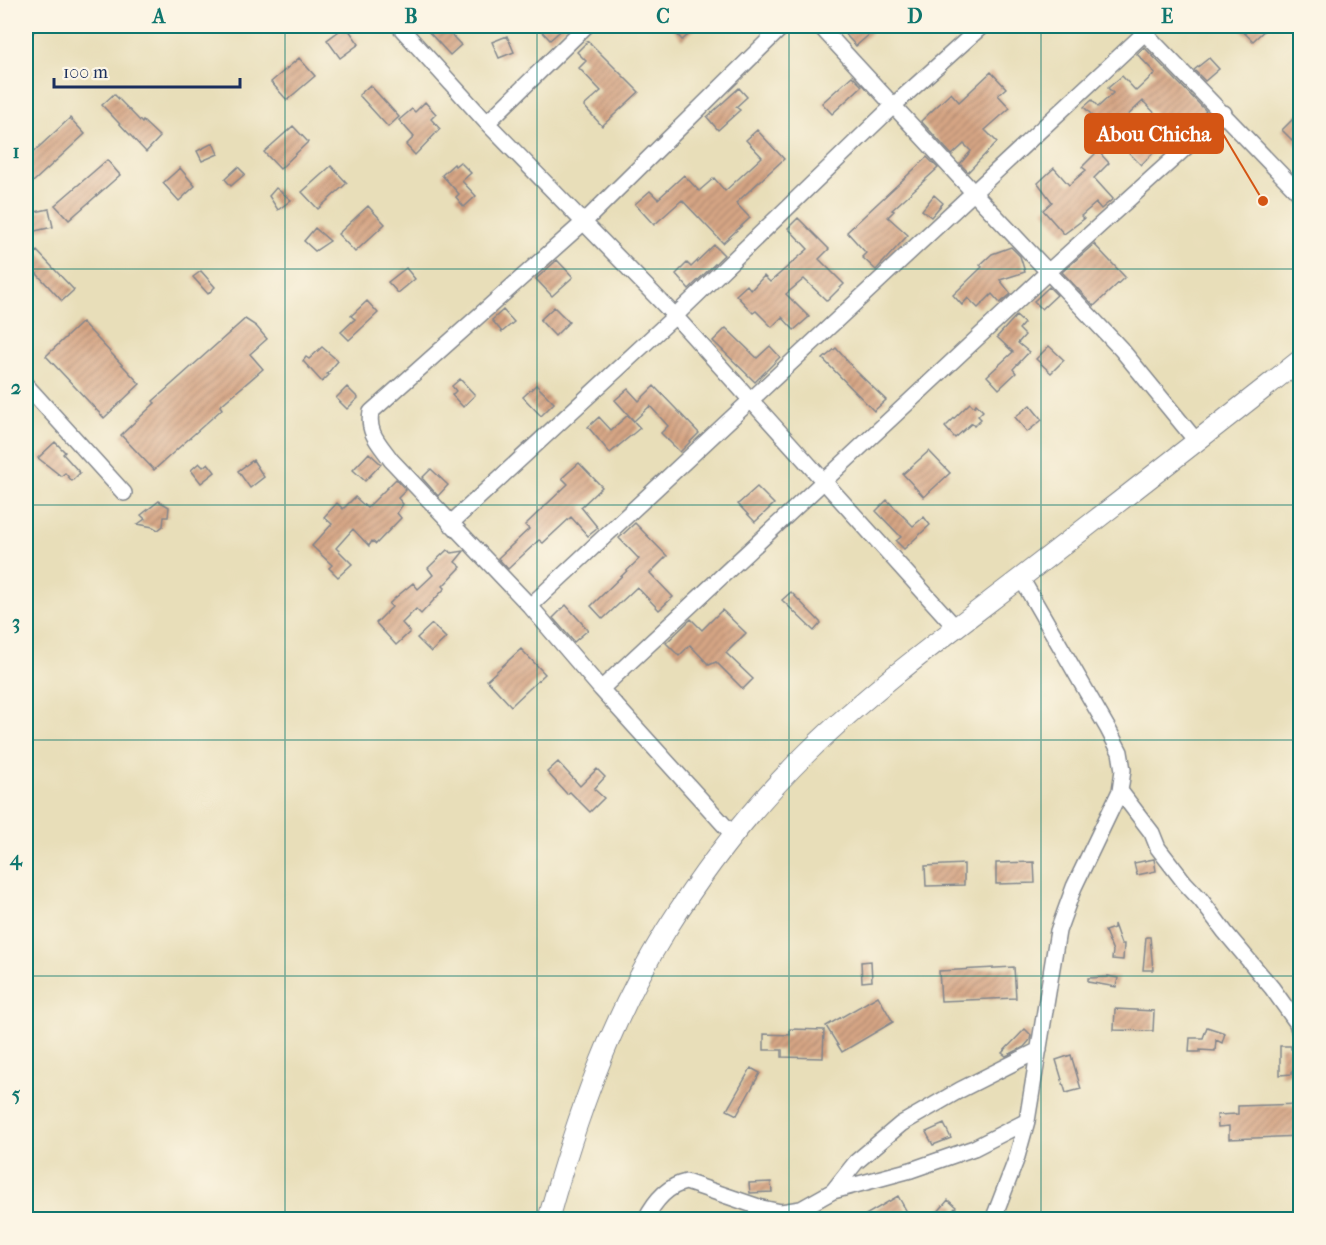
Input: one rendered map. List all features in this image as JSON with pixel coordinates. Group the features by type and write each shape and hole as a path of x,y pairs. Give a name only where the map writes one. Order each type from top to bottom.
{"main road":[{"path":"548,1220 579,1115 629,996 675,916 734,836 770,792 844,718 1300,360"}],"street":[{"path":"487,123 586,26"},
{"path":"734,836 530,606 391,460 378,443 368,424 370,412 584,222 783,26"},
{"path":"820,26 1121,349 1197,442"},
{"path":"450,524 675,316 894,105 982,26"},
{"path":"403,27 487,123 675,316 956,628"},
{"path":"530,606 1145,28 1300,194"},
{"path":"602,689 1048,272 1224,113"},
{"path":"26,385 124,493"},
{"path":"993,1220 1028,1121 1058,931 1074,887 1120,791 1123,771 1120,752 1021,578"},
{"path":"1120,791 1152,833 1158,848 1178,875 1272,988 1297,1023 1300,1034"},
{"path":"833,1191 856,1162 901,1124 960,1090 1039,1050"},
{"path":"645,1220 666,1190 676,1184 686,1182 762,1208 781,1212 801,1209 833,1191 911,1170 974,1148 1028,1121"}],"building":[{"path":"346,26 359,44 340,58 327,40"},
{"path":"435,26 443,26 461,45 450,55 428,31"},
{"path":"537,26 566,26 550,40"},
{"path":"670,26 699,26 682,40"},
{"path":"838,26 865,26 871,33 856,46"},
{"path":"1237,26 1269,26 1253,41"},
{"path":"507,36 514,52 499,58 492,42"},
{"path":"588,41 639,92 602,126 584,106 601,91 579,68 586,61 577,52"},
{"path":"1144,47 1206,111 1176,135 1143,101 1123,120 1154,152 1141,165 1084,107 1092,100 1098,107 1113,93 1108,88 1122,76 1136,91 1155,73 1137,54"},
{"path":"299,58 315,76 287,100 271,82"},
{"path":"1209,58 1219,69 1205,81 1194,70"},
{"path":"991,72 1006,88 998,95 1010,108 985,130 997,142 968,172 960,164 971,151 964,144 952,155 921,121 951,93 959,102"},
{"path":"852,76 862,86 832,114 822,103"},
{"path":"370,85 399,117 388,127 359,95"},
{"path":"739,88 747,97 736,107 740,110 718,130 707,117"},
{"path":"114,94 142,123 143,121 160,137 146,152 102,105"},
{"path":"425,102 436,114 431,119 440,129 415,155 406,145 414,137 399,120 412,109 415,112"},
{"path":"1300,112 1300,148 1282,130"},
{"path":"70,118 85,134 33,182 26,174 26,159"},
{"path":"293,126 308,142 280,169 264,152"},
{"path":"757,130 784,159 736,203 750,218 723,243 682,200 654,225 635,204 650,191 658,199 684,175 699,191 714,178 725,191 762,157 746,140"},
{"path":"213,143 218,154 202,161 197,151"},
{"path":"1098,151 1109,163 1094,178 1113,199 1101,209 1096,203 1081,216 1084,219 1064,234 1043,210 1052,202 1038,183 1054,168 1069,185 1086,170 1082,167"},
{"path":"927,157 938,168 892,210 894,211 888,217 908,235 876,270 862,257 866,253 847,232"},
{"path":"107,160 120,175 69,220 55,205"},
{"path":"460,162 471,173 462,181 476,196 464,207 456,197 459,194 442,175 454,164 455,166"},
{"path":"331,166 347,183 318,209 302,192"},
{"path":"238,167 245,174 231,186 225,179"},
{"path":"180,168 195,186 179,201 163,183"},
{"path":"276,188 291,200 278,210 269,196"},
{"path":"934,195 943,203 931,217 922,210"},
{"path":"368,206 385,224 355,252 338,234"},
{"path":"49,209 53,227 26,233 26,214"},
{"path":"798,218 829,249 819,259 844,284 827,301 804,279 786,294 809,317 794,330 782,317 772,327 756,311 753,313 736,295 747,285 751,290 764,276 770,282 808,249 788,228"},
{"path":"315,228 330,241 315,251 304,241"},
{"path":"1094,244 1125,277 1094,306 1062,272"},
{"path":"714,245 724,255 689,289 676,274 687,263 691,267"},
{"path":"1011,247 1020,256 1025,272 1000,280 1011,294 1000,303 992,294 978,308 968,298 962,305 953,295 992,254"},
{"path":"37,251 74,290 62,301 26,262"},
{"path":"557,260 573,277 552,296 536,279"},
{"path":"406,268 415,279 398,293 388,282"},
{"path":"201,271 215,287 208,294 193,277"},
{"path":"1049,287 1057,295 1042,309 1034,301"},
{"path":"367,301 378,313 349,340 341,332 355,319 351,316"},
{"path":"554,307 569,322 555,336 540,320"},
{"path":"503,310 514,322 502,332 492,320"},
{"path":"1016,316 1024,323 1019,329 1025,335 1018,343 1029,352 1013,369 1016,373 999,389 987,376 1013,352 997,337"},
{"path":"245,319 256,326 267,339 250,354 263,369 220,406 222,409 154,470 121,435 155,403 153,401"},
{"path":"82,322 140,384 104,418 46,356"},
{"path":"726,328 757,358 770,346 780,357 755,382 713,341"},
{"path":"1049,346 1064,360 1051,373 1036,359"},
{"path":"322,347 338,361 322,382 303,361 306,357 309,359"},
{"path":"836,348 886,400 874,411 823,359"},
{"path":"460,379 475,395 463,407 452,395 456,391 452,386"},
{"path":"536,385 554,403 541,416 523,397"},
{"path":"654,386 699,433 680,452 661,433 668,426 650,406 634,421 615,400 628,389 639,401"},
{"path":"347,387 358,398 347,409 336,398"},
{"path":"970,403 974,407 976,404 983,411 978,416 981,419 974,426 972,423 955,438 945,427"},
{"path":"1030,405 1042,420 1027,432 1015,417"},
{"path":"628,415 640,428 610,453 588,427 599,417 611,430"},
{"path":"55,442 80,473 72,481 65,473 61,476 38,458"},
{"path":"929,451 950,473 924,497 903,474"},
{"path":"369,453 381,464 365,481 353,470"},
{"path":"253,460 264,477 250,488 238,471"},
{"path":"199,463 203,467 208,463 215,472 201,483 191,470"},
{"path":"579,463 602,487 581,507 598,528 588,536 571,517 543,543 539,540 508,569 498,558 529,529 525,525 568,484 562,478"},
{"path":"431,469 448,485 438,496 422,478"},
{"path":"396,479 406,490 398,498 403,504 397,513 401,518 376,544 372,541 369,546 353,529 336,548 352,564 338,577 329,568 332,565 312,546 332,524 324,517 337,503 343,509 355,497 367,508"},
{"path":"757,487 774,504 755,522 738,504"},
{"path":"887,500 913,526 924,517 930,525 904,549 896,541 901,537 876,511"},
{"path":"159,501 169,507 168,517 164,517 163,526 158,530 138,524 145,519 141,515"},
{"path":"635,523 667,556 650,573 673,597 659,610 637,587 603,619 591,606 639,559 619,538"},
{"path":"447,550 452,553 464,551 455,562 461,567 421,614 416,609 402,623 410,632 396,645 376,623 392,607 389,604 395,598 413,583 418,589 433,575 428,568"},
{"path":"791,592 821,623 814,631 782,600"},
{"path":"566,605 588,630 574,642 553,618"},
{"path":"722,610 746,633 726,653 753,679 743,689 716,662 709,665 690,645 679,656 666,643 691,619 702,630"},
{"path":"432,624 446,638 431,652 417,638"},
{"path":"521,649 545,674 511,706 487,680"},
{"path":"558,762 580,786 597,769 605,777 594,789 604,798 590,812 570,792 567,794 547,772"},
{"path":"1154,859 1156,871 1137,875 1134,863"},
{"path":"1034,862 1035,883 996,884 996,863"},
{"path":"964,864 964,885 926,886 925,866"},
{"path":"1114,924 1121,944 1124,944 1123,960 1112,959 1113,951 1105,931 1114,928"},
{"path":"1146,937 1150,937 1153,970 1143,970"},
{"path":"871,961 872,981 862,982 861,962"},
{"path":"1014,967 1016,998 941,1001 939,971"},
{"path":"1108,976 1118,978 1116,987 1088,982 1088,978"},
{"path":"878,996 893,1022 842,1052 826,1026"},
{"path":"1115,1009 1154,1011 1153,1031 1114,1030"},
{"path":"1207,1027 1225,1033 1222,1043 1216,1040 1215,1051 1189,1052 1190,1038 1203,1038"},
{"path":"790,1029 824,1030 823,1058 782,1057 782,1050 764,1050 764,1034 790,1035"},
{"path":"1025,1029 1031,1035 1024,1047 1006,1056 1002,1053"},
{"path":"1280,1046 1291,1046 1291,1049 1300,1048 1300,1070 1292,1071 1292,1074 1280,1075"},
{"path":"1071,1055 1081,1089 1066,1093 1056,1060"},
{"path":"751,1068 760,1073 737,1115 727,1110"},
{"path":"1300,1104 1300,1136 1229,1139 1229,1126 1218,1127 1217,1115 1238,1114 1238,1106"},
{"path":"944,1124 951,1138 933,1145 926,1132"},
{"path":"771,1182 772,1192 750,1193 749,1183"},
{"path":"898,1196 907,1212 893,1220 857,1220"},
{"path":"948,1200 956,1207 945,1220 931,1220"}],"place":[{"name":"Abou Chicha","path":"1263,201"}]}
